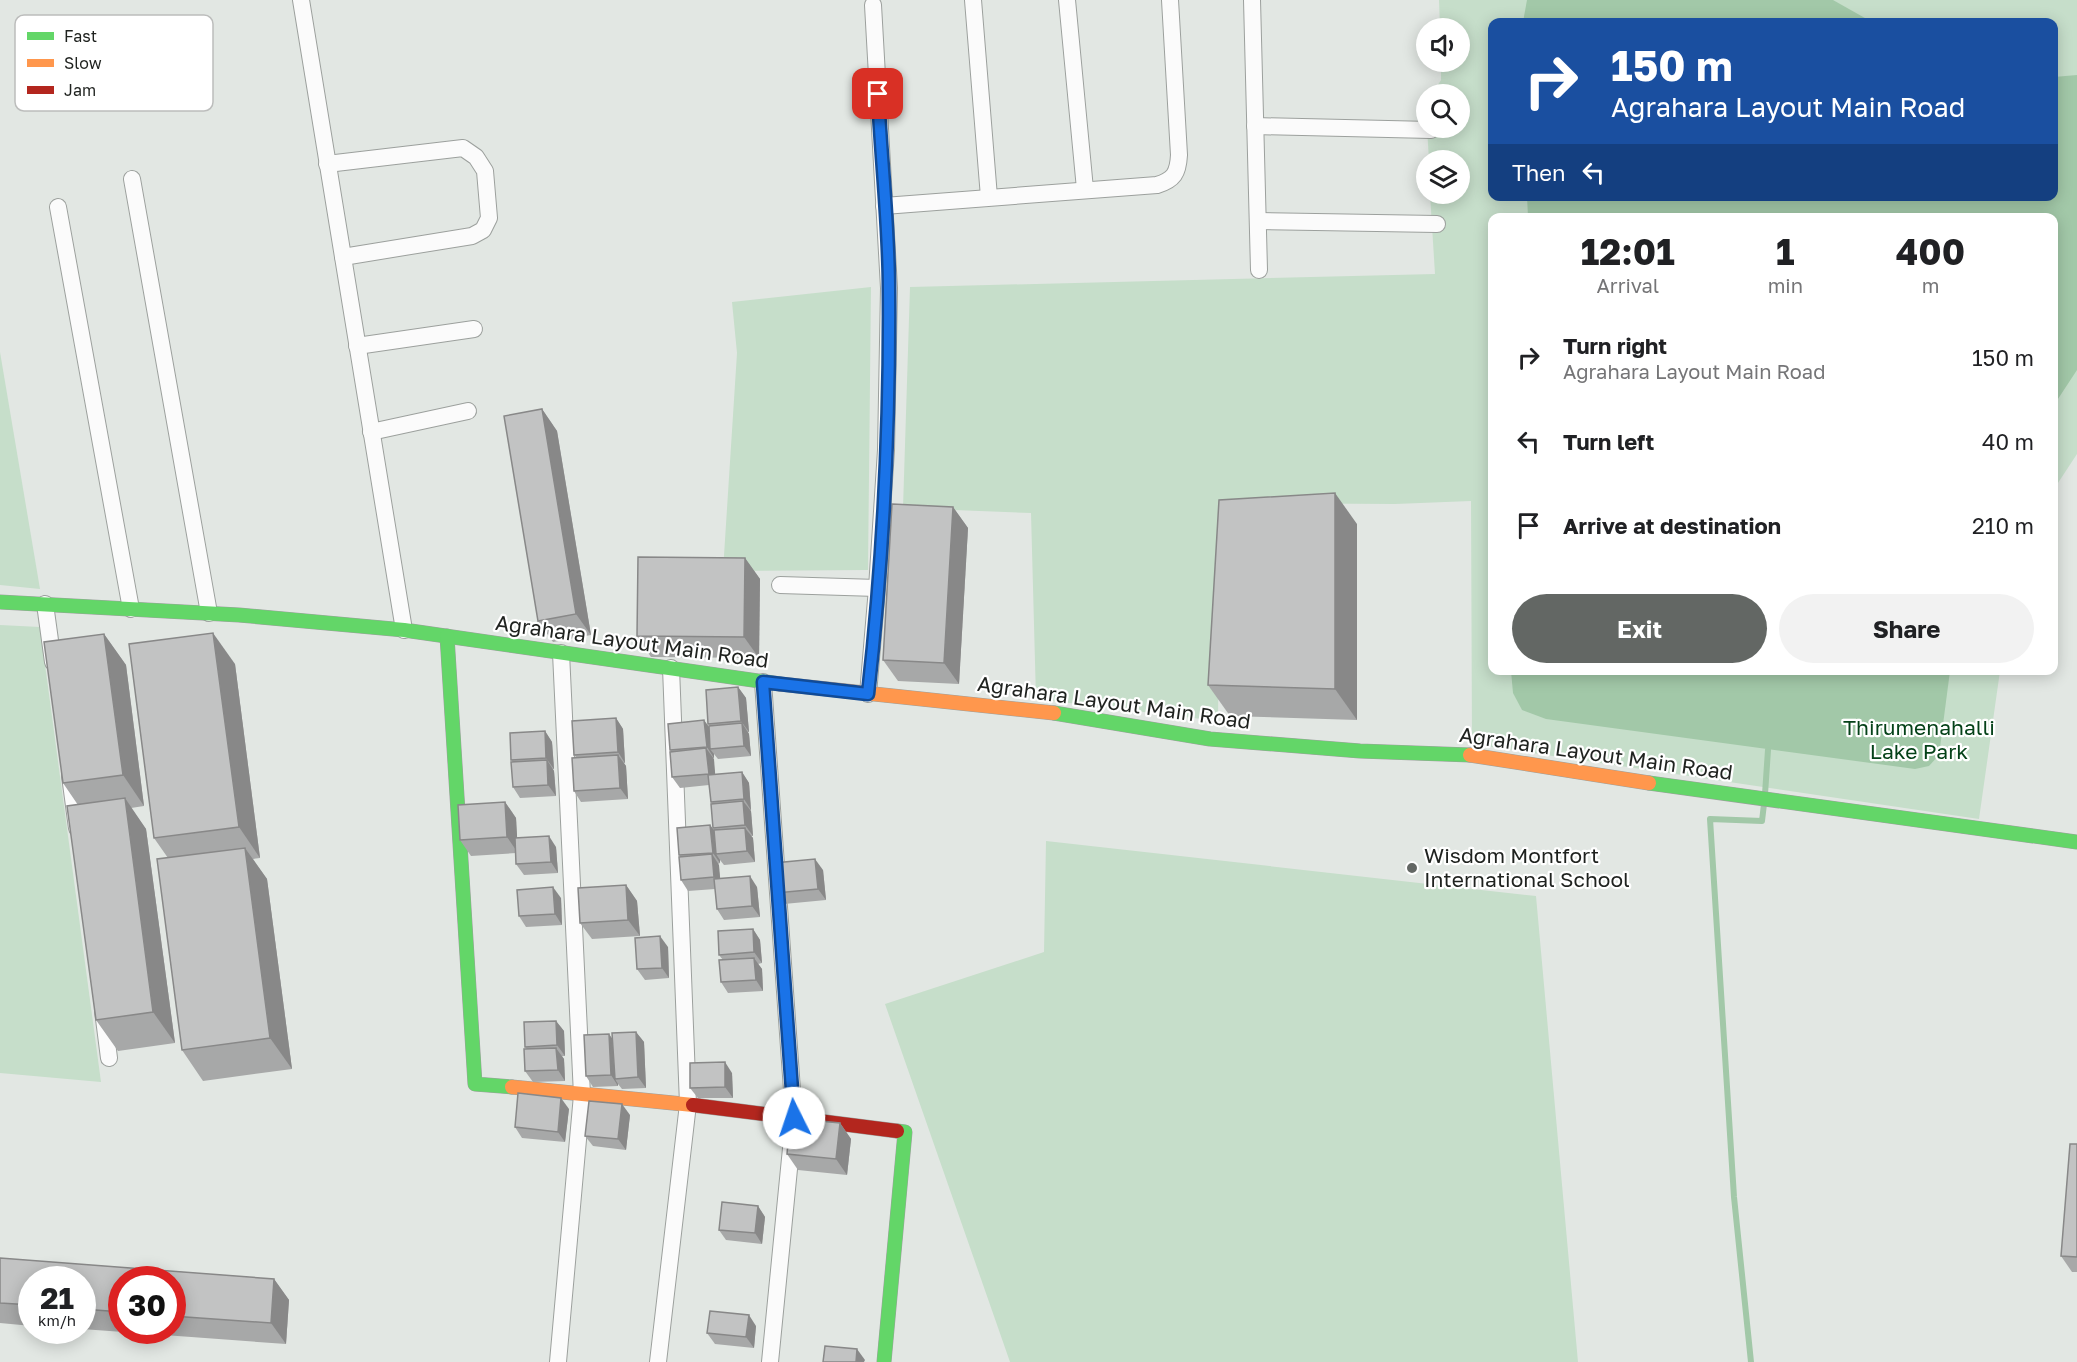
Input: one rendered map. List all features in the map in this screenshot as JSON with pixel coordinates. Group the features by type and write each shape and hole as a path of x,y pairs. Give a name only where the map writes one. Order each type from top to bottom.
{"street":[{"path":"301,0 404,630"},
{"path":"973,0 989,197"},
{"path":"1067,0 1085,189"},
{"path":"884,206 1157,185 1169,182 1178,171 1170,0"},
{"path":"1252,0 1259,270"},
{"path":"868,694 886,450 889,288 873,5"},
{"path":"1255,126 1416,130"},
{"path":"327,164 463,148 476,157 485,171 489,218 483,230 472,236 343,257"},
{"path":"132,179 209,613"},
{"path":"58,207 131,609"},
{"path":"1258,221 1437,224"},
{"path":"357,345 474,329"},
{"path":"371,432 468,411"},
{"path":"780,585 877,588"},
{"name":"Agrahara Layout Main Road","path":"0,602 209,613 404,630 763,682 1084,716 1210,740 1360,751 1480,755 1591,775 2077,842"},
{"path":"45,604 55,674"},
{"path":"447,636 475,1084 688,1104 905,1132 884,1362"},
{"path":"558,1362 582,1095 561,652"},
{"path":"658,1362 688,1104 671,668"},
{"path":"763,682 794,1118 770,1362"},
{"path":"67,755 80,848"},
{"path":"101,1000 110,1058"}],"green space":[{"name":"Thirumenahalli Lake Park","path":"1439,0 2077,0 2077,454 2058,483 2058,213 1488,213 1488,675 1999,675 1979,819 1472,744 1471,501 1395,504 1220,503 1218,721 1036,699 1031,513 903,508 910,287 1435,274 1431,204 1470,204 1470,150 1428,150 1428,138 1470,138 1470,84 1438,84 1441,72 1470,72 1470,18 1440,18"},
{"path":"871,287 868,570 723,571 737,353 732,302"},
{"path":"0,352 40,589 0,585"},
{"path":"0,625 40,627 101,1082 0,1073"},
{"path":"1046,841 1536,896 1578,1362 1010,1362 885,1004 1044,952"}],"shaded area":[{"path":"1527,0 1833,0 1865,18 1524,18"},
{"path":"2077,75 2077,370 2058,399 2058,213 1528,213 1527,201 2058,201 2058,77"},
{"path":"1511,675 1949,675 1939,755 1929,766 1915,769 1546,719 1522,710 1513,693"}],"building":[{"path":"542,409 576,614 538,621 504,416"},
{"path":"1335,493 1335,689 1208,685 1219,500"},
{"path":"892,504 953,507 944,663 883,660"},
{"path":"638,557 745,558 744,637 637,636"},
{"path":"213,633 239,827 154,838 129,644"},
{"path":"104,634 123,775 63,783 44,642"},
{"path":"738,687 741,721 708,724 706,690"},
{"path":"616,718 618,752 574,755 572,721"},
{"path":"704,720 707,747 670,750 668,724"},
{"path":"742,723 744,746 710,749 709,726"},
{"path":"545,731 546,758 511,760 510,733"},
{"path":"706,748 709,774 672,777 670,752"},
{"path":"618,755 620,788 574,791 572,758"},
{"path":"547,760 548,785 513,787 511,762"},
{"path":"742,772 744,799 711,802 708,775"},
{"path":"125,798 153,1012 96,1020 67,806"},
{"path":"743,801 745,825 713,828 711,804"},
{"path":"505,802 507,837 460,840 458,805"},
{"path":"710,825 713,853 679,855 677,828"},
{"path":"745,828 747,851 716,854 714,830"},
{"path":"549,836 551,862 516,864 515,838"},
{"path":"245,848 270,1038 182,1050 157,859"},
{"path":"712,854 714,877 681,880 679,857"},
{"path":"815,859 818,889 776,893 774,863"},
{"path":"750,876 752,906 717,909 714,879"},
{"path":"626,885 628,920 580,923 578,888"},
{"path":"553,887 555,914 519,916 517,890"},
{"path":"753,929 754,952 719,955 718,931"},
{"path":"660,936 662,968 637,969 635,938"},
{"path":"754,958 756,980 721,982 719,960"},
{"path":"556,1021 557,1045 525,1047 524,1022"},
{"path":"636,1032 638,1077 615,1079 612,1033"},
{"path":"609,1034 611,1075 586,1076 584,1035"},
{"path":"556,1048 558,1070 525,1071 524,1049"},
{"path":"725,1062 725,1087 690,1088 690,1063"},
{"path":"518,1093 561,1098 558,1132 515,1127"},
{"path":"589,1101 622,1104 618,1139 585,1136"},
{"path":"790,1118 840,1123 836,1159 787,1154"},
{"path":"2070,1144 2077,1144 2077,1257 2061,1256"},
{"path":"722,1202 758,1206 755,1233 719,1230"},
{"path":"0,1258 108,1266 108,1311 96,1310 96,1266 18,1266 18,1304 0,1303"},
{"path":"186,1272 274,1279 271,1323 186,1317"},
{"path":"710,1311 749,1315 746,1337 707,1333"},
{"path":"825,1346 857,1349 856,1362 823,1362"}],"waterway":[{"path":"1765,794 1768,750"},
{"path":"1751,1362 1734,1197 1710,819 1762,821 1764,804"}],"traffic: fast":[{"path":"0,602 239,615 404,630 780,684"},
{"path":"447,636 475,1084 512,1087"},
{"path":"1054,713 1210,739 1360,751 1470,755"},
{"path":"1649,783 2077,842"},
{"path":"884,1362 905,1132 897,1131"}],"traffic: slow":[{"path":"780,684 1054,713"},
{"path":"1470,755 1649,783"},
{"path":"512,1087 693,1105"}],"traffic: jam":[{"path":"693,1105 897,1131"}],"place":[{"name":"Wisdom Montfort International School","path":"1412,868"}],"route":[{"path":"794,1118 763,682 868,694 877,612 886,450 889,288 878,94"}]}
